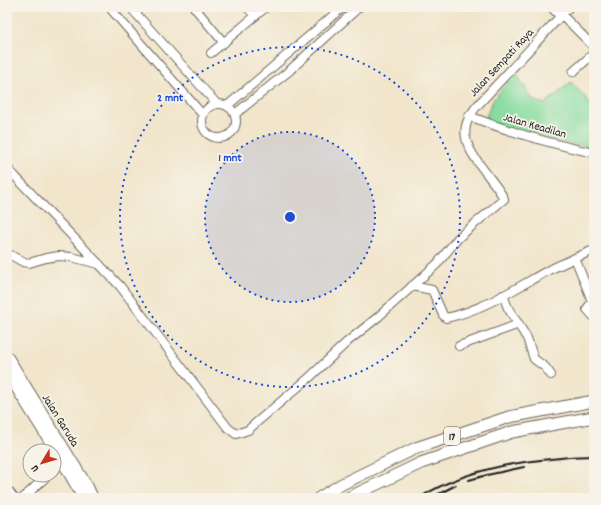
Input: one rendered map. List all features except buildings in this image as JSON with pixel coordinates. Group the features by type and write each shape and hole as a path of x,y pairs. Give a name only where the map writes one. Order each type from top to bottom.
{"highway":[{"name":"17","path":"319,498 342,484 416,448 509,417 594,401"},
{"name":"17","path":"348,498 421,463 512,432 594,417"}],"main road":[{"name":"Jalan Garuda","path":"8,359 21,388 51,443"},
{"name":"Jalan Garuda","path":"7,373 21,388 83,492"},
{"name":"Jalan Garuda","path":"62,462 83,492 93,498"}],"street":[{"path":"109,7 202,114"},
{"path":"130,7 216,103"},
{"path":"194,7 224,43"},
{"path":"247,7 255,16"},
{"path":"211,53 266,7"},
{"path":"227,106 343,7"},
{"path":"235,114 289,71 359,7"},
{"path":"551,7 594,47"},
{"name":"Jalan Sempati Raya","path":"469,116 569,7"},
{"path":"574,72 594,53"},
{"path":"216,103 227,106 235,114 236,122 234,129 229,136 222,138 214,138 208,135 202,127 202,114 210,105 216,103"},
{"path":"7,168 120,286 228,428 236,434 248,430 310,377 347,342 378,317 437,264 458,238 504,199 501,192 485,173 465,140 466,126 469,116"},
{"name":"Jalan Keadilan","path":"469,116 504,129 594,153"},
{"path":"412,286 432,290 443,316 446,318 503,295 575,258 594,250"},
{"path":"7,253 23,262 29,263 59,256 71,257 99,264"},
{"path":"575,258 592,301 587,310 594,317"},
{"path":"503,295 508,308 527,338 534,359 545,367 551,376"},
{"path":"459,346 519,324"},
{"path":"23,498 39,483"},
{"path":"7,489 14,498"}],"green space":[{"path":"516,73 533,100 545,104 571,82 594,107 594,147 518,136 484,122 493,100"}],"railway":[{"path":"419,498 450,482 482,471 516,463 567,457 594,456"},
{"path":"469,480 524,467"},
{"path":"431,498 456,485"}]}
